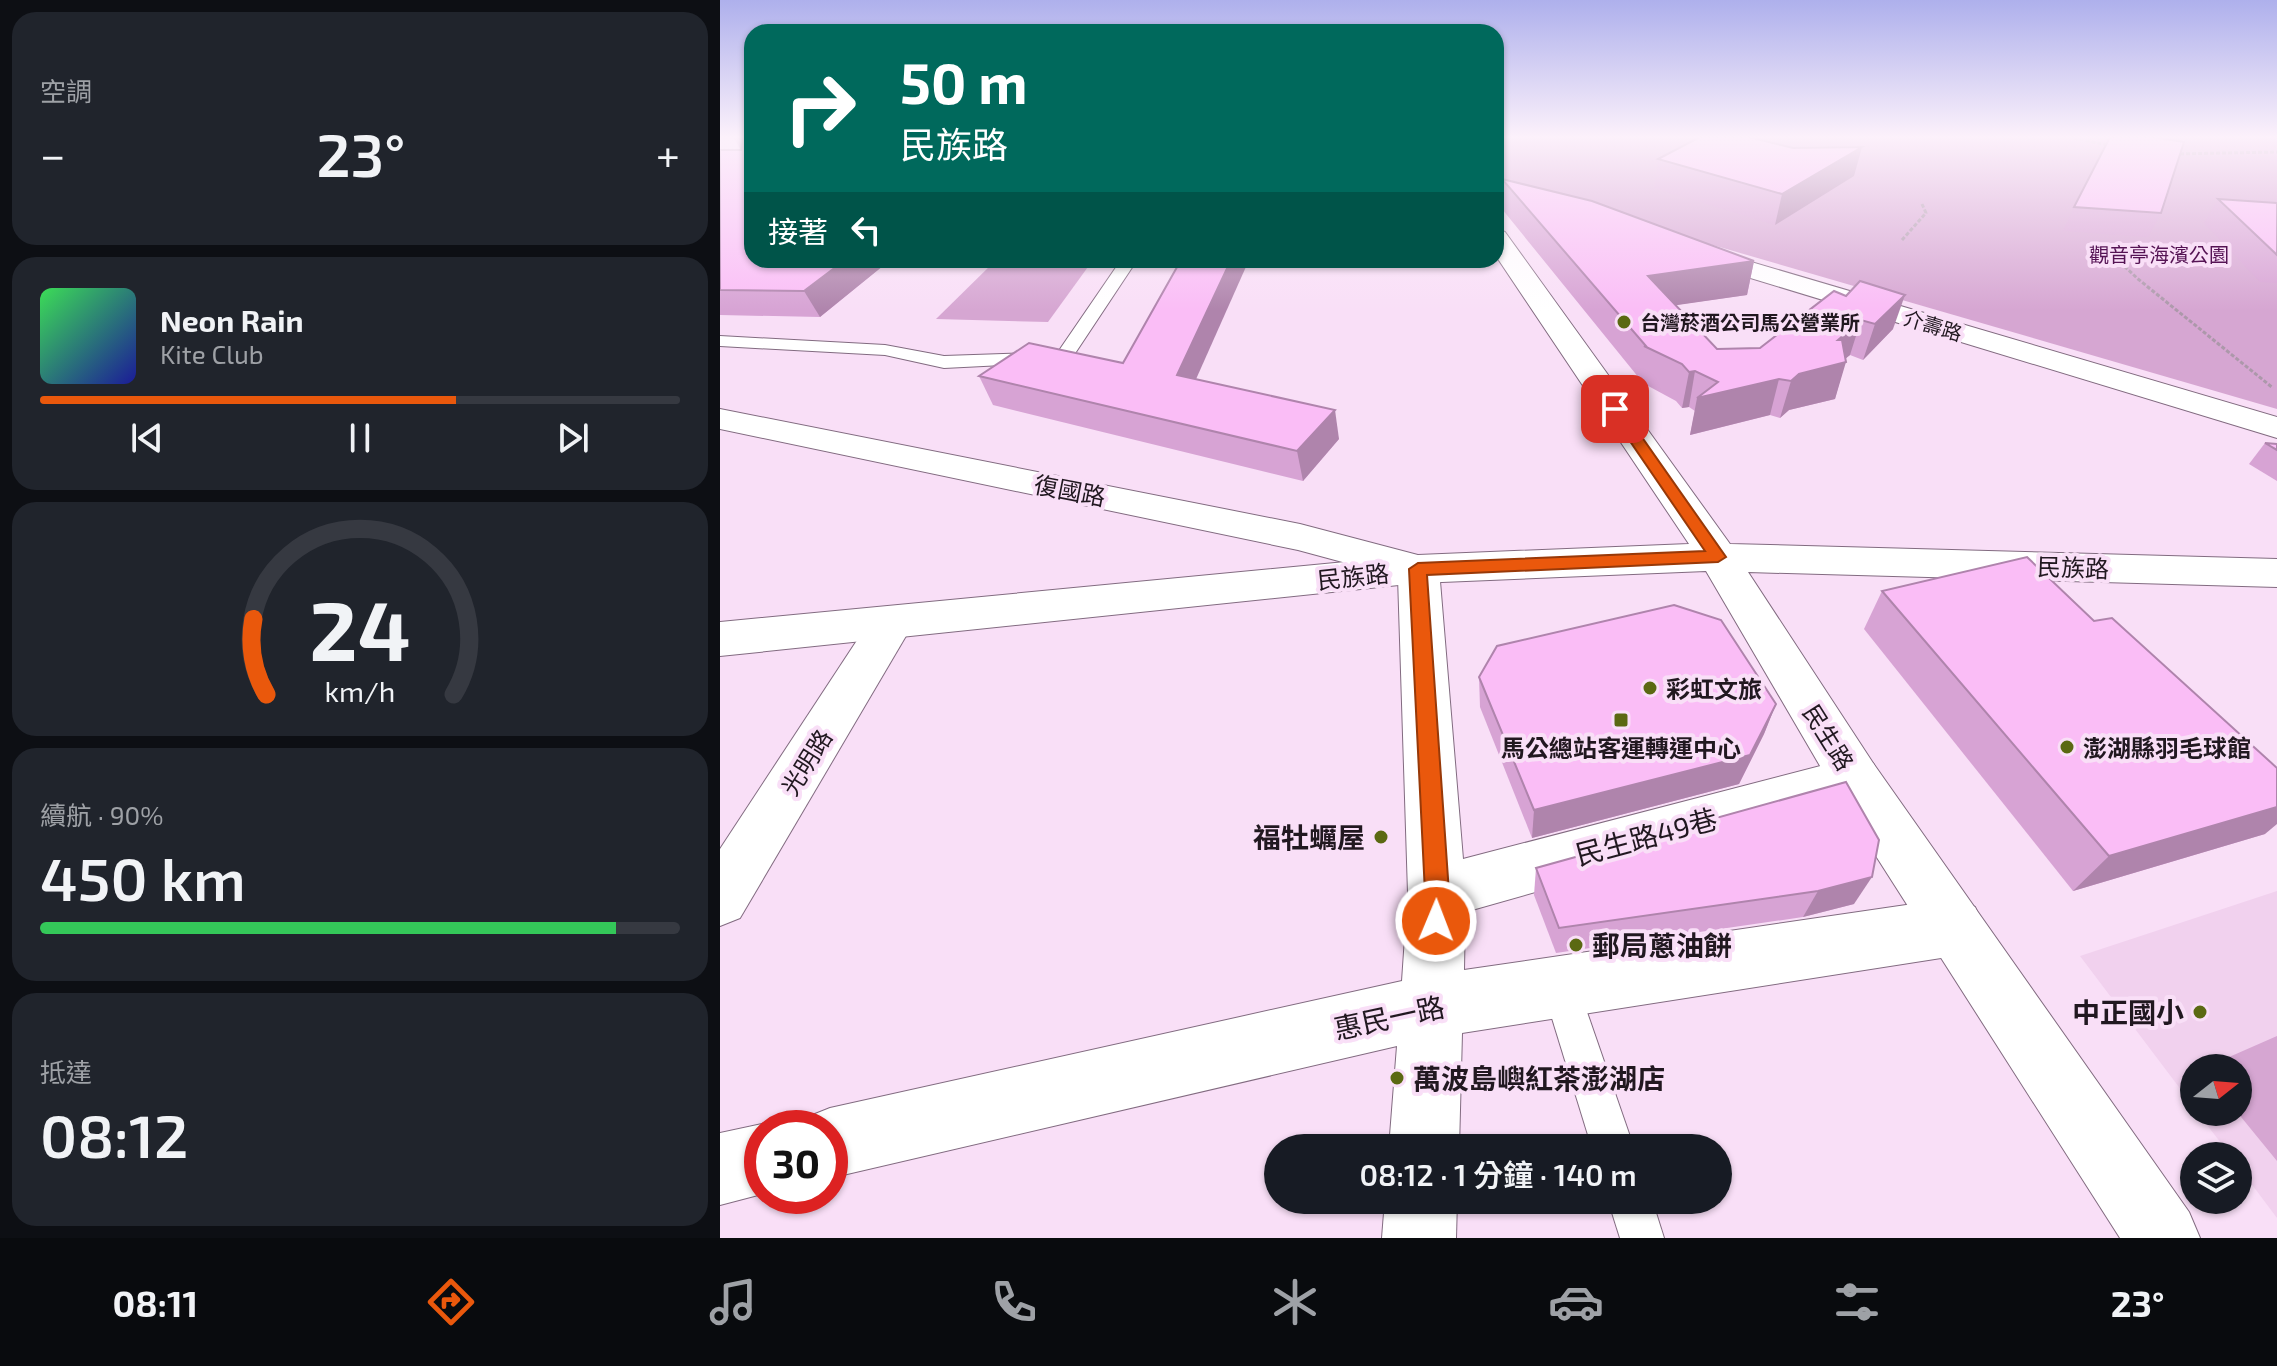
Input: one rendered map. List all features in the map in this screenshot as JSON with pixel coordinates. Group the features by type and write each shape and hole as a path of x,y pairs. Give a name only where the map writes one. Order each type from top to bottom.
{"street":[{"name":"介壽路","path":"1674,247 2277,428"},
{"name":"民生路","path":"1504,249 1718,557 1855,779 2163,1238"},
{"name":"復國路","path":"720,419 1300,537 1418,569"},
{"name":"民族路","path":"720,639 1418,569 1718,557 2277,573"},
{"path":"1418,569 1437,893 1425,1134"},
{"name":"光明路","path":"720,899 891,624"},
{"name":"民生路49巷","path":"1437,893 1855,779"},
{"name":"惠民一路","path":"848,1139 1431,1006 1561,989 1954,927"},
{"path":"720,1169 744,1163"},
{"path":"1419,1238 1420,1214"}],"lane":[{"path":"720,341 885,350 944,362 1064,357 1124,268"},
{"path":"1561,989 1608,1134"},
{"path":"1634,1214 1642,1238"}],"path":[{"path":"1902,240 1926,213 1922,204"},
{"path":"2223,256 2103,246 2138,279 2277,391"}],"shaded area":[{"name":"中正國小","path":"2277,891 2277,1218 2252,1185 2252,1142 2220,1142 2208,1126 2252,1126 2252,1054 2180,1054 2180,1088 2080,956"}],"green space":[{"name":"觀音亭海濱公園","path":"1540,195 2277,195 2277,409"},
{"path":"988,268 1087,268 1048,322 936,319"},
{"path":"2277,1036 2277,1161 2248,1126 2252,1126 2252,1054 2236,1054"}],"building":[{"path":"720,195 744,195 744,268 834,268 804,291 720,290"},
{"path":"1516,195 1567,195 1592,201 1754,261 1648,276 1717,349 1760,348 1834,291 1846,296 1860,281 1905,295 1875,324 1861,320 1838,340 1842,340 1846,362 1799,374 1791,381 1779,379 1697,398 1718,382 1695,371 1689,372 1682,364 1646,346"},
{"path":"2080,195 2167,195 2161,213 2074,207"},
{"path":"2218,199 2277,203 2277,255"},
{"path":"1176,268 1227,268 1177,375 1335,410 1297,451 979,376 1029,343 1123,363"},
{"name":"澎湖縣羽毛球館","path":"2027,557 2094,621 2112,618 2277,768 2277,807 2109,856 1882,591"},
{"name":"馬公總站客運轉運中心","path":"1674,605 1721,620 1776,704 1750,755 1534,810 1479,677 1497,646"},
{"path":"1846,782 1879,840 1872,877 1818,891 1559,928 1536,868"}],"place":[{"name":"台灣菸酒公司馬公營業所","path":"1624,322"},
{"name":"彩虹文旅","path":"1650,688"},
{"name":"馬公總站客運轉運中心","path":"1621,720"},
{"name":"澎湖縣羽毛球館","path":"2067,747"},
{"name":"福牡蠣屋","path":"1381,837"},
{"name":"郵局蔥油餅","path":"1576,945"},
{"name":"中正國小","path":"2200,1012"},
{"name":"萬波島嶼紅茶澎湖店","path":"1397,1078"}],"route":[{"path":"1436,921 1437,893 1418,569 1718,557 1615,409"}]}
